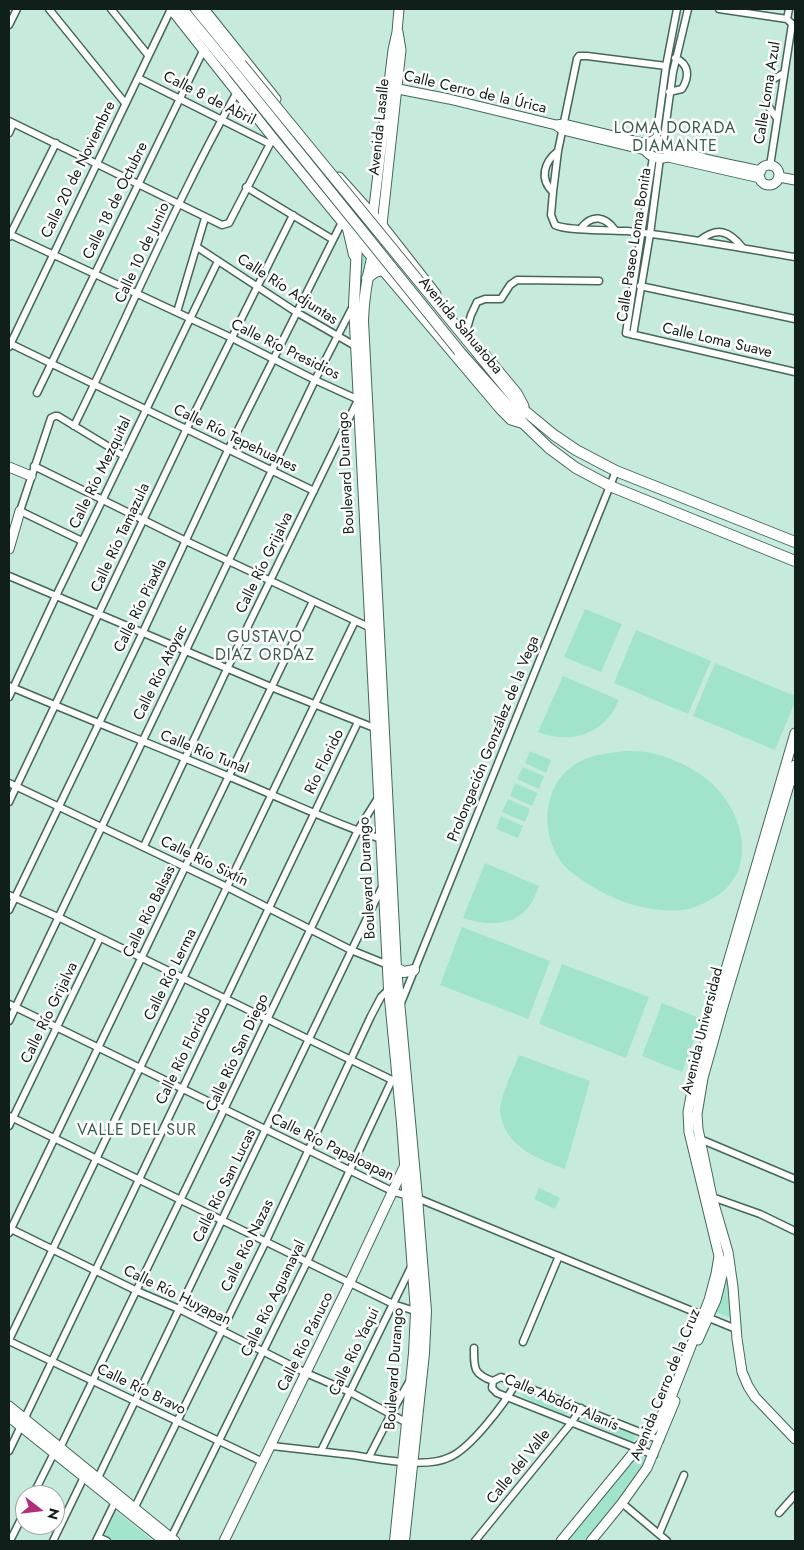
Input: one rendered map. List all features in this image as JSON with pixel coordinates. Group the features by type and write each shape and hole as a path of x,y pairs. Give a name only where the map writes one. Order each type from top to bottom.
{"main road":[{"name":"Avenida Sahuatoba","path":"182,9 238,68 466,336 525,411 554,435 616,471 795,542"},
{"name":"Avenida Sahuatoba","path":"196,9 238,68 456,352 549,448 569,463 610,486 795,561"},
{"name":"Boulevard Durango","path":"373,215 358,241 355,259 354,305 360,349 385,840 383,886 392,966 405,1165 412,1196 424,1353 411,1425"},
{"path":"345,226 355,259"},
{"name":"Boulevard Durango","path":"360,349 366,278 371,256 382,226"},
{"path":"366,278 375,272 385,272"},
{"name":"Boulevard Durango","path":"379,730 378,798 391,872 392,966 389,989 395,1011"},
{"path":"392,966 404,972 414,970"},
{"name":"Boulevard Durango","path":"398,1079 413,1155 412,1264 421,1311 411,1379 411,1425 404,1541"},
{"name":"Boulevard Durango","path":"395,1541 408,1461"}],"street":[{"path":"9,26 11,16 17,9"},
{"path":"49,9 125,103"},
{"path":"111,9 148,55"},
{"path":"171,9 237,92 271,141 456,352 463,344 471,315 477,302 485,299 501,299 510,285 516,280 599,281"},
{"name":"Calle 20 de Noviembre","path":"9,344 171,9"},
{"path":"204,9 382,226 466,336"},
{"name":"Avenida Lasalle","path":"382,226 392,141 393,50 398,32 399,9"},
{"name":"Calle Paseo Loma Bonita","path":"626,332 641,233 662,150 666,66 677,9"},
{"path":"681,9 688,9"},
{"name":"Calle Paseo Loma Bonita","path":"634,335 675,58 688,9"},
{"path":"719,9 738,10 791,22"},
{"path":"783,9 788,9"},
{"name":"Calle Loma Azul","path":"770,166 791,22 788,9"},
{"name":"Calle 18 de Octubre","path":"37,393 204,50"},
{"path":"666,66 587,56 579,56 576,59 561,126 551,215 555,224 565,228 615,230 650,234 795,257"},
{"path":"670,92 682,89 687,77 685,63 675,58"},
{"path":"777,118 767,104 766,96 770,81 784,73"},
{"name":"Calle 8 de Abril","path":"138,78 222,120 271,141"},
{"path":"244,102 261,94 264,84"},
{"name":"Avenida Lasalle","path":"373,215 382,140 393,88"},
{"name":"Calle Cerro de la Úrica","path":"393,88 646,147"},
{"name":"Calle 10 de Junio","path":"74,426 179,205 237,92"},
{"path":"9,133 11,122 222,225 229,222 271,141"},
{"path":"382,140 392,141"},
{"path":"9,235 56,143"},
{"path":"646,147 662,150"},
{"path":"646,147 760,175 765,184 768,185 775,183 779,177 778,171 770,166 763,168 760,175"},
{"path":"553,192 546,184 544,176 548,160 558,151"},
{"path":"779,177 795,180"},
{"path":"246,186 332,239"},
{"path":"345,226 354,214 358,199"},
{"name":"Calle Río Tamazula","path":"9,802 186,430 293,215"},
{"path":"176,312 205,218"},
{"path":"581,228 589,221 597,219 607,221 615,230"},
{"name":"Calle Río Piaxtla","path":"9,910 12,897 59,807 228,450 332,239 345,226"},
{"path":"699,241 711,233 723,233 735,238 743,248"},
{"name":"Calle Río Presidios","path":"9,235 363,401"},
{"name":"Calle Río Adjuntas","path":"197,247 296,312 360,349"},
{"name":"Calle Río Mezquital","path":"9,697 11,687 218,261"},
{"path":"385,272 395,264 402,262 411,263"},
{"path":"634,285 795,319"},
{"name":"Calle Río Atoyac","path":"9,1021 12,1006 58,917 315,380 354,305"},
{"name":"Calle Loma Suave","path":"626,332 795,371"},
{"name":"Calle Río Tepehuanes","path":"9,344 314,491"},
{"path":"795,366 795,371"},
{"name":"Calle Río Grijalva","path":"144,846 270,580 314,491 363,401"},
{"path":"9,549 50,418 58,416 124,456"},
{"path":"34,466 186,541 374,629"},
{"path":"9,467 31,476"},
{"name":"Prolongación González de la Vega","path":"395,1011 414,970 616,471"},
{"path":"20,511 82,541"},
{"path":"9,576 186,650 271,688 379,730"},
{"name":"Calle Río Balsas","path":"10,1230 313,601"},
{"name":"Calle Río Lerma","path":"9,1340 355,621"},
{"name":"Calle Río Tunal","path":"11,687 98,724 230,776 314,813 385,840"},
{"name":"Río Florido","path":"314,813 358,722"},
{"name":"Avenida Universidad","path":"795,733 767,845 703,1078 697,1114 712,1197 728,1252 742,1372 755,1397 795,1439"},
{"name":"Avenida Universidad","path":"719,1256 691,1141 688,1112 715,1007 795,765"},
{"name":"Calle Río Sixtín","path":"9,783 228,887 351,950 392,966"},
{"name":"Calle Río San Diego","path":"38,1485 93,1381 137,1291 358,830 378,798"},
{"name":"Calle Río Florido","path":"9,1451 314,813"},
{"name":"Calle Río San Lucas","path":"96,1482 351,950 391,872"},
{"path":"12,897 58,917 352,1060 398,1079"},
{"name":"Calle Río Grijalva","path":"9,1126 11,1117 57,1028 100,938"},
{"name":"Calle Río Nazas","path":"133,1512 266,1240 376,1006 389,989"},
{"name":"Calle Río Papaloapan","path":"12,1006 394,1192 412,1196 736,1328"},
{"name":"Calle Río Aguanaval","path":"170,1540 350,1171 398,1079"},
{"path":"11,1117 266,1240 393,1304 421,1311"},
{"path":"700,1139 795,1179"},
{"name":"Calle Río Pánuco","path":"224,1541 272,1446 394,1192 405,1165 413,1155"},
{"path":"712,1197 760,1214 795,1231"},
{"name":"Calle Río Huyapan","path":"10,1230 179,1309 306,1373 350,1392 411,1425"},
{"name":"Avenida Cerro de la Cruz","path":"561,1541 647,1436 668,1404 706,1315 716,1300 728,1252"},
{"path":"523,1342 559,1256"},
{"name":"Avenida Cerro de la Cruz","path":"591,1541 639,1481 654,1455 706,1315 719,1256"},
{"name":"Calle Río Yaqui","path":"321,1452 412,1264"},
{"name":"Calle Río Bravo","path":"9,1340 263,1462"},
{"path":"474,1348 476,1371 480,1376 493,1381"},
{"name":"Calle Abdón Alanís","path":"654,1455 508,1397 494,1390 493,1381 501,1377 660,1440"},
{"path":"369,1458 411,1379"},
{"path":"272,1446 369,1458 437,1462 456,1454 473,1438 508,1397 516,1383"},
{"path":"9,1406 22,1422 170,1540"},
{"name":"Calle del Valle","path":"475,1541 572,1422 581,1408"},
{"path":"9,1417 22,1422"},
{"path":"57,1450 84,1477 96,1482"},
{"path":"659,1534 684,1475"},
{"path":"53,1541 84,1477"},
{"path":"779,1513 795,1495"},
{"path":"107,1541 97,1539 117,1499"},
{"path":"622,1503 667,1541"}],"green space":[{"path":"363,249 366,252 361,290 361,340 357,282"},
{"path":"585,609 622,624 601,672 564,657"},
{"path":"636,630 711,661 688,714 614,683"},
{"path":"715,663 795,696 795,702 775,750 693,716"},
{"path":"563,676 619,700 613,712 605,721 586,734 563,737 550,736 538,732"},
{"path":"530,751 551,760 546,773 525,763"},
{"path":"624,751 655,754 687,766 708,780 721,793 731,808 742,842 742,859 736,875 726,889 710,900 682,910 655,909 629,904 605,894 582,880 564,866 554,850 550,836 548,806 552,792 559,779 570,768 583,760 598,755"},
{"path":"523,767 544,776 539,789 517,779"},
{"path":"515,783 538,793 532,806 510,796"},
{"path":"508,799 530,809 525,822 502,812"},
{"path":"501,816 523,826 518,838 496,829"},
{"path":"485,863 539,886 530,905 520,916 496,923 479,922 463,918"},
{"path":"462,927 550,961 528,1019 440,985"},
{"path":"562,964 649,997 626,1058 539,1024"},
{"path":"662,1003 702,1019 682,1072 642,1056"},
{"path":"519,1055 590,1081 565,1169 546,1162 528,1152 519,1146 506,1131 500,1110 508,1082"},
{"path":"539,1188 560,1198 555,1209 534,1199"},
{"path":"728,1277 733,1319 716,1312"},
{"path":"524,1389 568,1406 570,1412 564,1415 523,1397 520,1393"},
{"path":"587,1414 633,1433 636,1438 632,1442 587,1423 583,1419"},
{"path":"643,1455 646,1459 644,1468 584,1541 565,1541 634,1456"},
{"path":"116,1511 153,1541 115,1541 104,1536"}],"district":[{"name":"LOMA DORADA DIAMANTE","path":"675,138"},
{"name":"GUSTAVO DIAZ ORDAZ","path":"265,647"},
{"name":"VALLE DEL SUR","path":"137,1131"}]}
